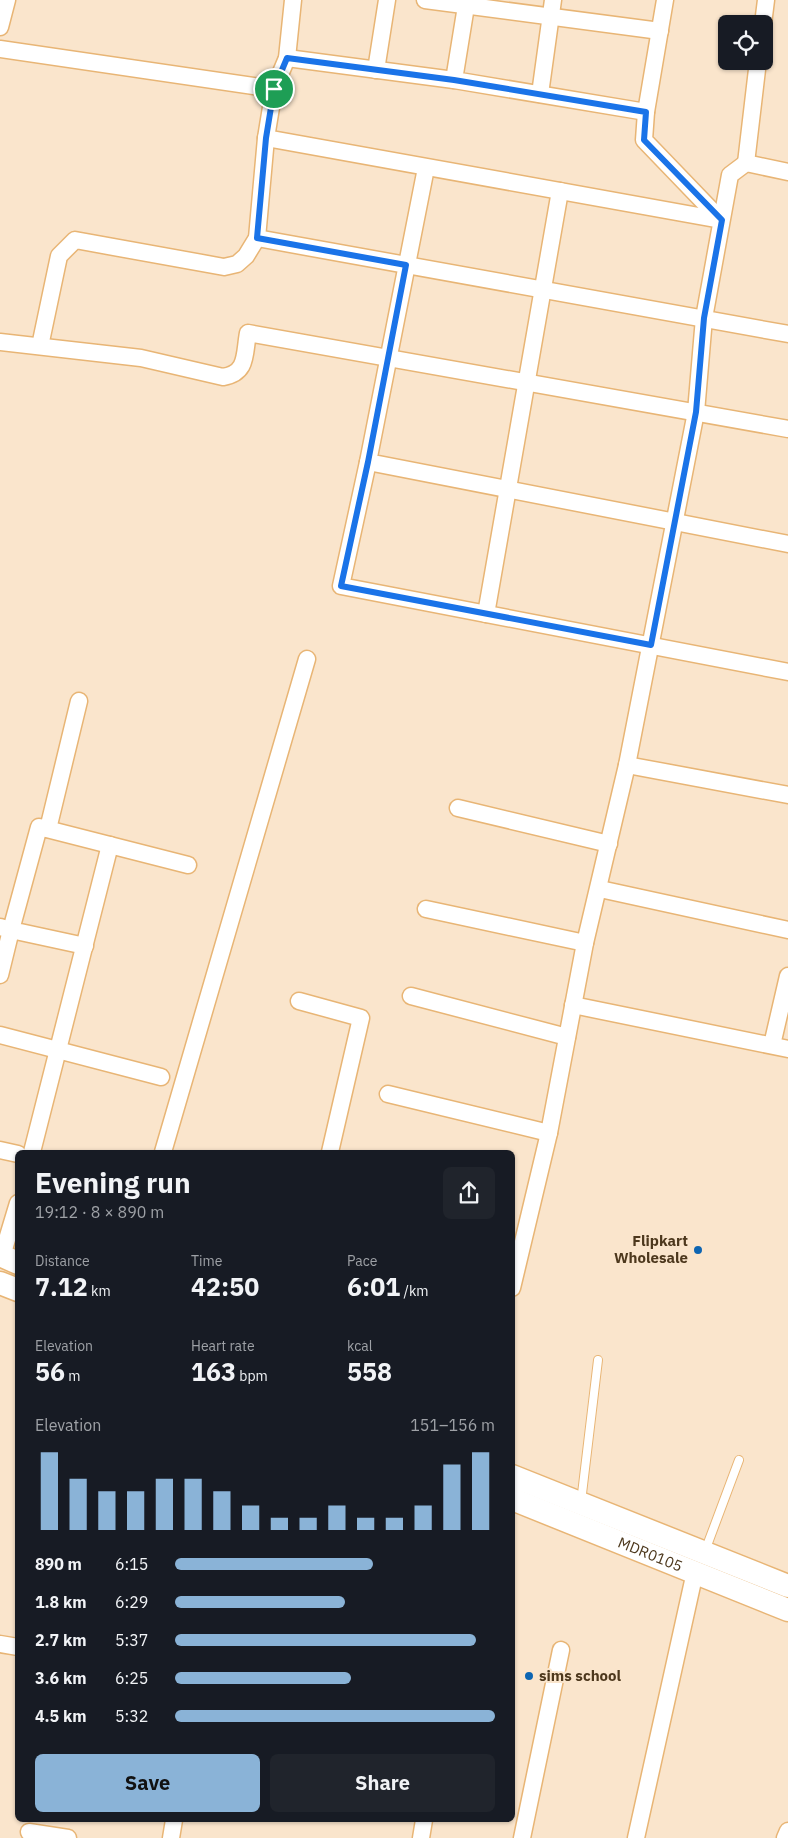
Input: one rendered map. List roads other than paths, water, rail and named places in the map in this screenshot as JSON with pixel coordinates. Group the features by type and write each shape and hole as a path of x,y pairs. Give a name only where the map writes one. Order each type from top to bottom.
{"main road":[{"path":"0,1283 15,1289"},
{"name":"MDR0105","path":"515,1477 581,1502 700,1562 788,1610"},
{"name":"MDR0105","path":"515,1500 575,1526 788,1586"}],"street":[{"path":"0,27 7,0"},
{"path":"40,346 59,256 75,240 224,267 237,264 246,256 257,238 266,138 274,89 287,58 294,0"},
{"path":"376,70 387,0"},
{"path":"425,0 552,8 660,31"},
{"path":"665,0 646,112 644,140 722,220"},
{"path":"764,15 766,0"},
{"path":"454,80 466,2"},
{"path":"540,94 552,8"},
{"path":"0,49 274,89"},
{"path":"287,58 454,80 646,112"},
{"path":"515,1275 549,1133 585,943 600,889 627,765 696,412 704,318 730,175 746,163 757,70"},
{"path":"266,138 722,220"},
{"path":"746,163 788,172"},
{"path":"426,168 368,462 341,586 788,672"},
{"path":"486,614 560,191"},
{"path":"257,238 788,334"},
{"path":"0,342 140,358 223,377 234,375 242,367 248,333 788,429"},
{"path":"368,462 788,544"},
{"path":"164,1150 307,659"},
{"path":"48,830 79,701"},
{"path":"627,765 788,795"},
{"path":"458,808 609,844"},
{"path":"0,975 6,928 39,827 188,865"},
{"path":"33,1150 110,845"},
{"path":"600,889 788,930"},
{"path":"426,909 585,943"},
{"path":"6,928 85,946"},
{"path":"573,1005 780,1047 788,976"},
{"path":"412,996 567,1037"},
{"path":"299,1001 361,1018 330,1150"},
{"path":"0,1035 161,1077"},
{"path":"388,1094 549,1133"},
{"path":"0,1150 15,1153"},
{"path":"7,1258 15,1218"},
{"path":"636,1838 700,1562"},
{"path":"0,1644 15,1646"},
{"path":"522,1838 561,1650"},
{"path":"171,1838 174,1822"},
{"path":"421,1838 424,1822"},
{"path":"29,1830 68,1838"},
{"path":"785,1838 788,1831"}],"lane":[{"path":"581,1502 598,1360"},
{"path":"700,1562 739,1460"}],"place":[{"name":"Flipkart Wholesale","path":"698,1250"},
{"name":"sims school","path":"529,1676"}]}
